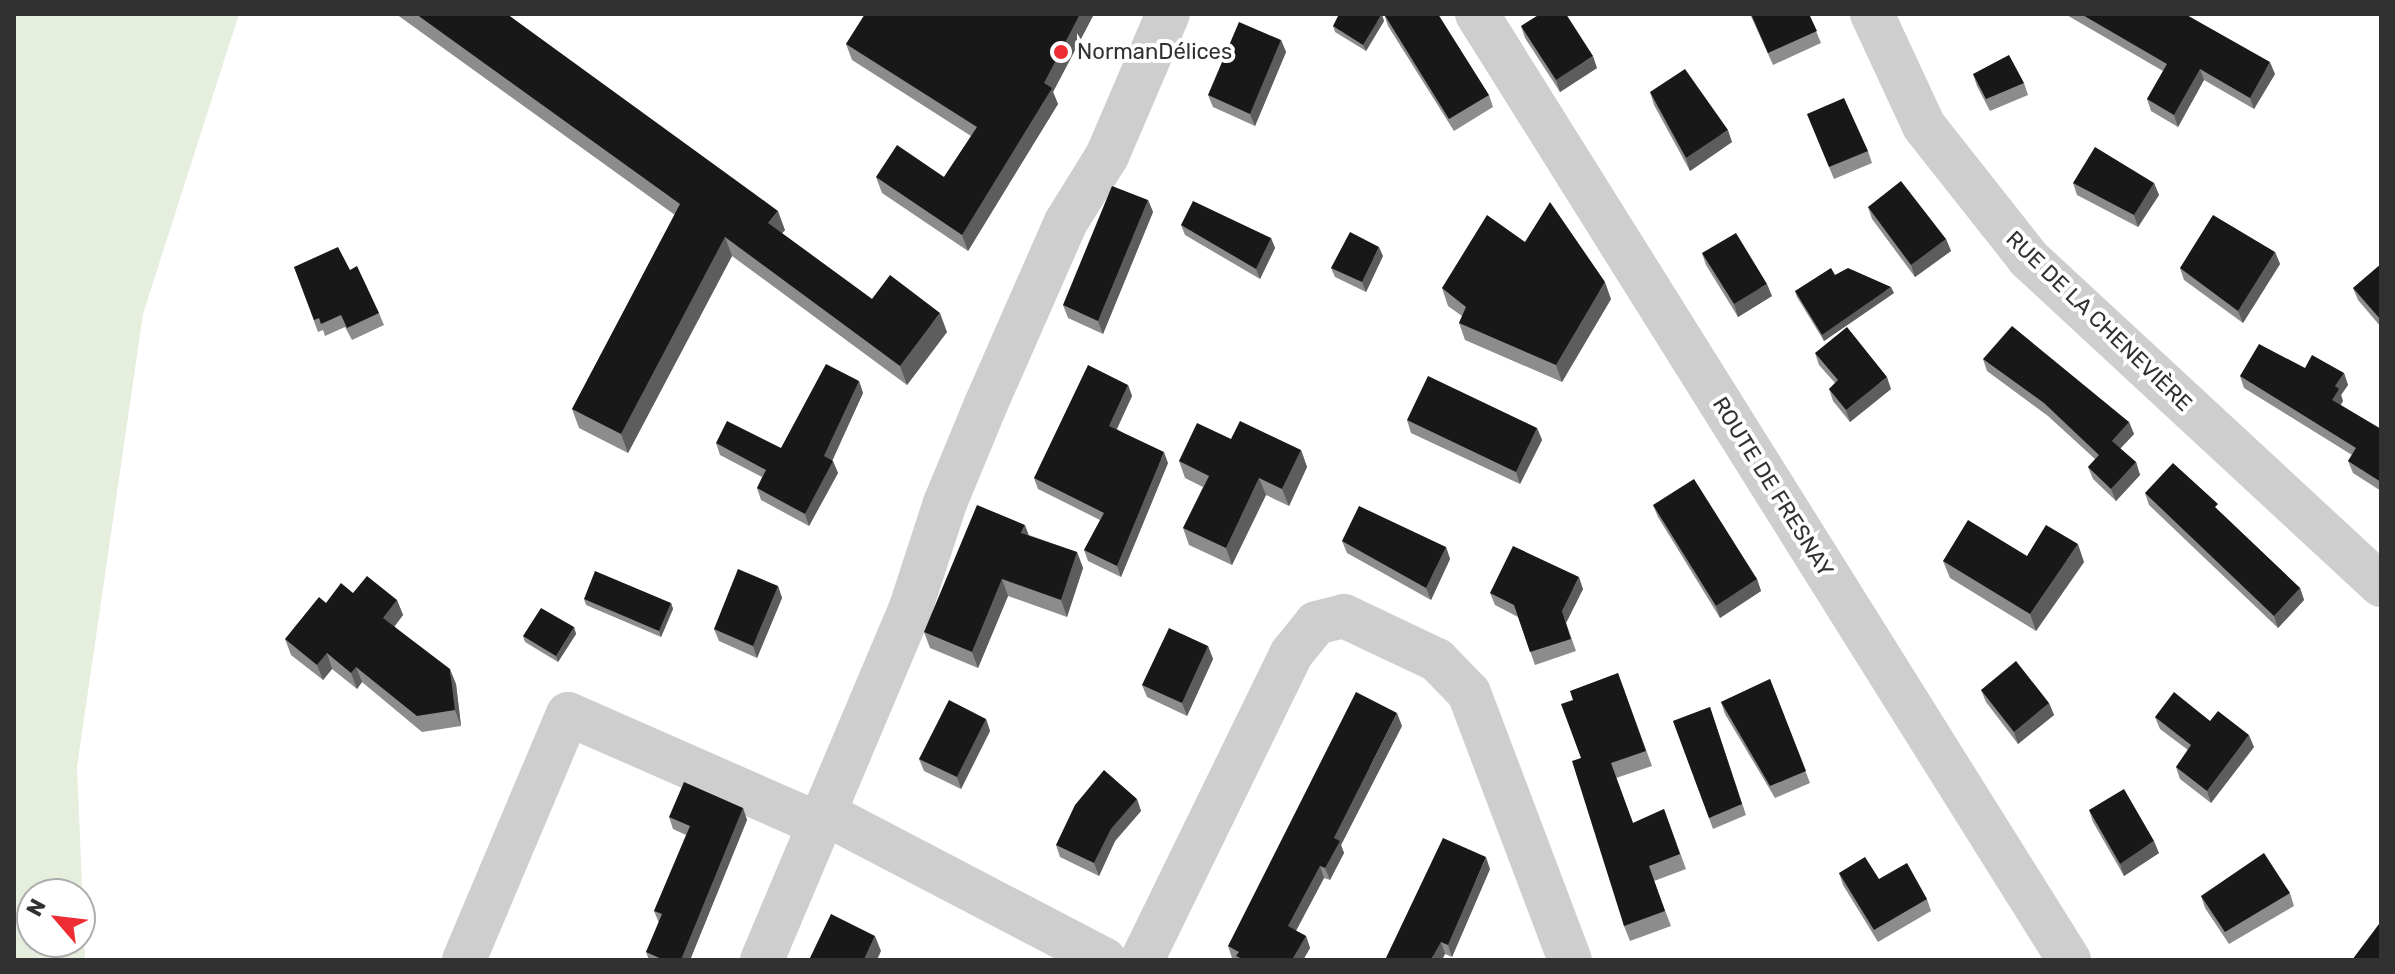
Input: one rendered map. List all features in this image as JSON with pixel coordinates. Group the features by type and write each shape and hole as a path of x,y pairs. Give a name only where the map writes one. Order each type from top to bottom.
{"street":[{"path":"762,960 911,607 945,503 992,390 1066,222 1107,156 1168,14"},
{"name":"ROUTE DE FRESNAY","path":"1477,14 2069,960"},
{"name":"RUE DE LA CHENEVIÈRE","path":"1872,14 1924,126 2029,259 2381,585"},
{"path":"1142,960 1292,653 1316,623 1344,616 1437,660 1469,693 1570,960"},
{"path":"464,960 568,714 820,818 1105,960"}],"green space":[{"path":"14,14 239,14 143,314 77,767 82,878 16,878 16,958 85,960 14,960"}],"building":[{"path":"416,14 507,14 778,211 768,223 872,299 890,275 940,313 900,366 725,237 621,434 572,409 680,204"},
{"path":"865,14 1080,14 1044,83 1052,88 962,235 876,177 897,145 944,177 977,127 846,44"},
{"path":"1339,14 1382,14 1363,45 1333,26"},
{"path":"1384,14 1438,14 1489,95 1449,119"},
{"path":"1540,14 1566,14 1593,56 1556,80 1521,26"},
{"path":"1751,14 1809,14 1817,31 1768,53"},
{"path":"2081,14 2185,14 2270,62 2250,98 2200,69 2174,115 2147,99 2167,64"},
{"path":"1239,22 1281,40 1250,114 1208,95"},
{"path":"2009,55 2024,83 1986,99 1973,74"},
{"path":"1685,69 1728,130 1686,158 1650,92"},
{"path":"1844,98 1868,151 1829,167 1807,114"},
{"path":"2095,147 2154,183 2134,215 2073,183"},
{"path":"1901,181 1946,239 1911,265 1868,207"},
{"path":"1112,186 1148,200 1098,321 1063,305"},
{"path":"1193,201 1271,238 1256,269 1181,225"},
{"path":"1550,202 1605,282 1556,365 1459,323 1466,307 1442,288 1487,215 1525,242"},
{"path":"2213,215 2275,252 2238,311 2180,268"},
{"path":"1350,232 1379,247 1362,282 1331,268"},
{"path":"1736,233 1767,284 1734,304 1702,253"},
{"path":"338,247 350,270 357,266 379,313 347,328 341,315 321,324 319,318 314,320 294,267"},
{"path":"2381,264 2381,320 2353,288"},
{"path":"1831,268 1835,275 1848,268 1891,287 1822,335 1795,291"},
{"path":"2012,326 2129,422 2112,441 2136,462 2111,489 2088,467 2099,455 2044,403 1983,359"},
{"path":"1847,327 1887,377 1846,410 1829,389 1838,380 1815,353"},
{"path":"2259,344 2305,368 2312,355 2344,373 2335,386 2339,389 2332,400 2381,429 2381,482 2348,461 2356,448 2240,376"},
{"path":"826,364 859,381 824,456 833,461 805,514 757,488 766,470 716,443 727,421 781,448"},
{"path":"1088,365 1128,385 1109,426 1164,452 1117,566 1084,550 1104,513 1034,478"},
{"path":"1428,376 1537,428 1516,472 1407,420"},
{"path":"1240,421 1301,450 1282,489 1259,478 1226,548 1183,528 1209,476 1179,461 1197,423 1231,439"},
{"path":"2173,463 2300,588 2274,616 2145,493"},
{"path":"1694,479 1757,579 1716,606 1653,505"},
{"path":"977,505 1025,525 1021,533 1077,552 1061,600 1002,579 972,652 924,632"},
{"path":"1359,506 1446,547 1426,588 1342,541"},
{"path":"1968,520 2027,556 2046,525 2078,544 2030,614 1943,561"},
{"path":"1513,546 1579,577 1562,611 1571,639 1530,652 1514,605 1490,593"},
{"path":"738,569 778,586 753,646 714,629"},
{"path":"595,571 671,603 659,631 584,599"},
{"path":"367,576 397,600 383,618 450,669 455,710 417,716 356,667 351,673 327,653 317,665 285,639 319,597 326,603 341,583 353,593"},
{"path":"541,608 574,627 556,656 523,636"},
{"path":"1169,628 1208,646 1182,703 1142,685"},
{"path":"2016,661 2049,703 2014,732 1981,690"},
{"path":"1618,673 1646,751 1611,763 1633,823 1664,809 1680,854 1649,866 1665,911 1624,926 1572,761 1581,758 1561,704 1573,700 1570,691"},
{"path":"1770,679 1806,771 1770,786 1721,702"},
{"path":"1356,692 1397,713 1334,838 1340,841 1325,868 1320,866 1288,926 1306,936 1292,960 1245,960 1236,956 1239,952 1228,946"},
{"path":"2174,692 2210,721 2218,711 2249,735 2207,791 2176,767 2191,745 2155,717"},
{"path":"949,700 986,719 957,777 919,759"},
{"path":"1710,707 1742,804 1709,818 1673,721"},
{"path":"1104,770 1137,799 1111,829 1094,863 1056,845 1075,805"},
{"path":"684,782 743,808 681,960 664,960 646,952 662,914 654,911 690,826 669,817"},
{"path":"2124,789 2154,841 2120,864 2089,810"},
{"path":"1443,838 1486,857 1448,945 1441,942 1431,960 1385,960"},
{"path":"2264,853 2290,893 2225,932 2201,896"},
{"path":"1865,857 1879,879 1907,863 1927,899 1874,930 1839,873"},
{"path":"831,914 875,936 864,960 809,960"},
{"path":"2379,924 2381,960 2352,960"}],"place":[{"name":"NormanDélices","path":"1061,52"}]}
